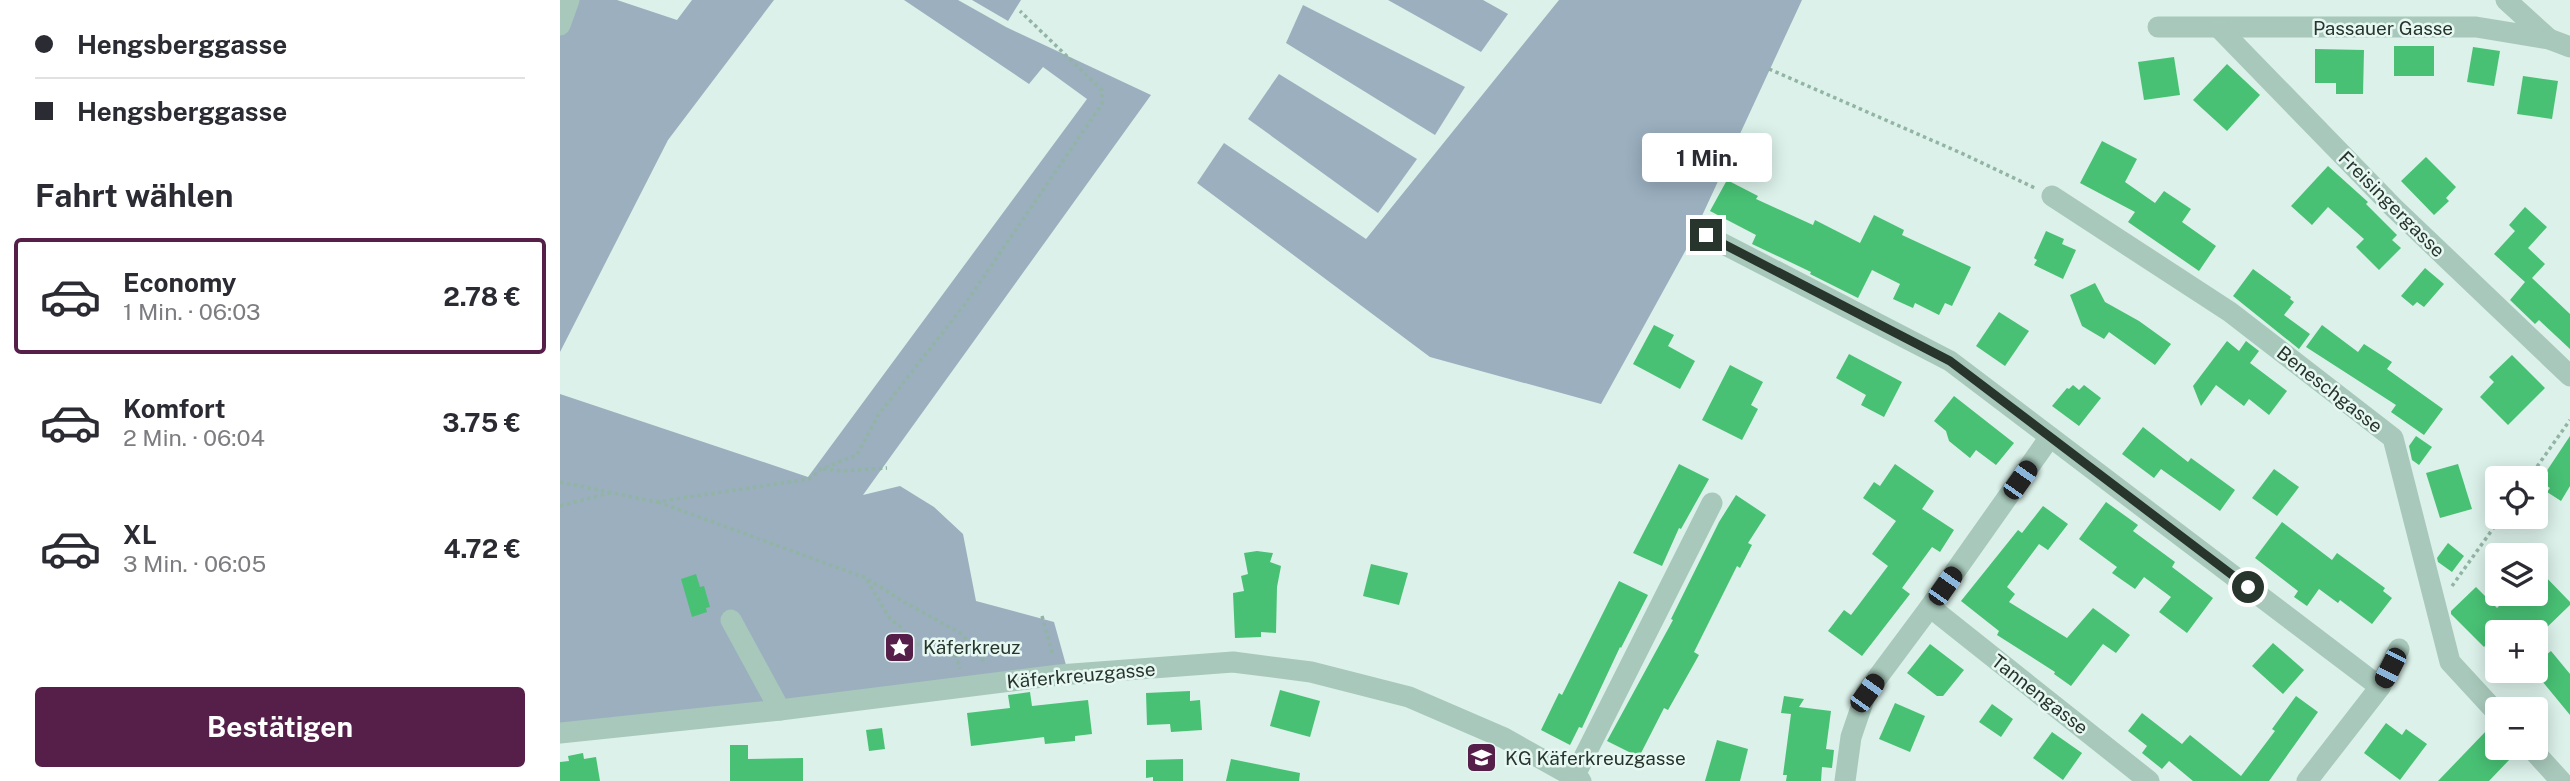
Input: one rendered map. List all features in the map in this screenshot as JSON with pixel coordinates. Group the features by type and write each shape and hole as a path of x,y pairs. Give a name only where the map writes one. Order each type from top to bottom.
{"street":[{"path":"560,25 569,0"},
{"path":"2506,0 2549,40"},
{"name":"Passauer Gasse","path":"2158,27 2476,27 2549,40 2570,47"},
{"name":"Freisingergasse","path":"2219,28 2394,208 2570,376"},
{"name":"Beneschgasse","path":"2052,196 2231,312 2393,438 2450,662 2485,700"},
{"path":"1706,235 1950,361 2380,687"},
{"path":"1845,781 1851,737 1867,693 2050,437"},
{"path":"1577,779 1712,503"},
{"name":"Tannengasse","path":"1930,607 2149,781"},
{"path":"731,620 780,710"},
{"path":"2307,781 2380,687 2399,649"},
{"name":"Käferkreuzgasse","path":"560,733 780,710 1059,675 1233,662 1311,672 1409,697 1504,738 1577,779"},
{"path":"2542,760 2561,781"}],"path":[{"path":"656,502 809,479 821,469 857,455 879,414 965,304 1102,104 1102,90 1020,11"},
{"path":"1769,69 2052,196"},
{"path":"2537,466 2570,420"},
{"path":"821,469 844,471 887,468"},
{"path":"560,482 656,502 866,578 961,634 987,666 994,683"},
{"path":"560,506 611,492"},
{"path":"2436,610 2493,529"},
{"path":"866,578 890,619 902,628 912,645 935,644 950,649 957,656"},
{"path":"1042,616 1059,675"}],"shaded area":[{"path":"560,0 617,0 677,20 692,0 774,0 668,140 560,352"},
{"path":"904,0 958,0 1006,27 1151,95 863,495 900,486 934,507 963,534 976,601 1054,622 1066,665 742,705 560,724 560,394 808,477 1087,99 1043,67 1029,84"},
{"path":"972,0 1021,0 1008,21"},
{"path":"1388,0 1483,0 1508,14 1481,52"},
{"path":"1559,0 1802,0 1688,246 1601,404 1430,357 1197,183 1224,143 1366,239"},
{"path":"1303,5 1465,87 1435,135 1286,43"},
{"path":"1279,74 1417,159 1378,213 1248,119"}],"building":[{"path":"2394,46 2434,46 2434,76 2394,76"},
{"path":"2473,47 2500,51 2494,86 2467,82"},
{"path":"2315,49 2364,50 2363,94 2336,94 2336,83 2315,83"},
{"path":"2174,57 2180,95 2144,100 2138,62"},
{"path":"2227,64 2260,95 2227,131 2193,100"},
{"path":"2523,76 2558,81 2552,119 2517,114"},
{"path":"2102,141 2137,159 2125,182 2155,203 2164,191 2191,209 2182,222 2216,246 2199,271 2128,222 2135,212 2080,183"},
{"path":"2426,157 2456,187 2446,198 2449,201 2434,215 2401,181"},
{"path":"2328,166 2368,202 2366,204 2397,235 2392,240 2401,248 2379,270 2356,247 2364,239 2328,207 2312,225 2291,206"},
{"path":"1727,180 1758,196 1756,199 1813,225 1815,220 1860,243 1874,215 1904,230 1902,235 1971,267 1952,306 1945,303 1939,315 1915,303 1913,308 1893,299 1900,284 1872,270 1858,298 1752,244 1756,235 1710,211"},
{"path":"2525,207 2547,227 2528,248 2545,264 2532,278 2570,314 2570,349 2539,320 2535,324 2510,300 2525,282 2494,254 2515,231 2509,225"},
{"path":"2046,231 2064,239 2062,244 2076,250 2063,279 2034,265 2037,260 2034,258"},
{"path":"2425,268 2444,284 2424,307 2417,302 2413,306 2401,296"},
{"path":"2253,269 2294,302 2284,315 2310,334 2299,349 2233,296"},
{"path":"2095,283 2105,302 2139,321 2171,344 2155,365 2109,332 2104,339 2082,326 2070,295"},
{"path":"1999,312 2029,331 2005,366 1976,346"},
{"path":"1654,325 1674,335 1668,346 1695,361 1680,389 1633,364"},
{"path":"2322,325 2358,352 2364,344 2392,362 2387,369 2443,409 2424,435 2391,412 2396,405 2306,347"},
{"path":"2227,341 2239,351 2246,341 2259,351 2250,363 2287,391 2269,415 2249,399 2244,406 2216,385 2201,406 2193,386"},
{"path":"1849,354 1902,382 1884,417 1861,405 1866,395 1836,378"},
{"path":"2512,355 2545,388 2508,425 2480,397 2494,382 2489,377"},
{"path":"1730,365 1763,382 1751,405 1758,409 1742,440 1702,420"},
{"path":"2073,385 2079,390 2084,385 2101,398 2079,426 2052,406 2067,388"},
{"path":"1954,396 2014,443 1996,465 1976,450 1970,458 1949,441 1946,431 1934,421"},
{"path":"2143,427 2188,462 2191,458 2235,490 2220,511 2161,469 2154,478 2122,454"},
{"path":"2416,436 2432,447 2419,465 2412,460 2409,446"},
{"path":"2570,436 2570,486 2561,501 2548,493 2548,469"},
{"path":"1679,464 1709,479 1681,529 1679,528 1662,566 1633,553"},
{"path":"1895,464 1934,491 1922,509 1954,530 1940,552 1932,547 1902,588 1910,594 1862,656 1828,631 1844,610 1851,615 1888,566 1872,554 1896,521 1863,498 1874,482 1880,486"},
{"path":"2458,464 2472,509 2440,518 2426,473"},
{"path":"2274,469 2299,487 2277,516 2252,498"},
{"path":"1736,495 1766,515 1748,543 1752,545 1740,568 1737,566 1694,652 1699,655 1668,710 1664,708 1639,757 1607,741 1673,620 1671,619 1719,522"},
{"path":"2106,502 2138,525 2133,531 2175,562 2172,567 2213,598 2187,633 2159,612 2171,597 2144,577 2135,589 2112,573 2117,567 2079,539"},
{"path":"2043,506 2068,524 2048,550 2039,544 2007,587 2015,594 2009,602 2067,638 2093,608 2130,635 2116,653 2103,644 2071,686 2054,674 2055,672 1997,635 1999,631 1961,601 2018,530 2022,533"},
{"path":"2282,522 2332,560 2337,553 2385,588 2383,591 2392,598 2372,624 2340,600 2338,603 2319,589 2307,606 2294,597 2298,591 2255,558"},
{"path":"2448,543 2464,556 2452,572 2438,562 2437,558"},
{"path":"1244,553 1273,553 1270,562 1281,566 1277,587 1276,633 1261,632 1261,637 1235,638 1233,593 1244,591 1241,576 1248,574"},
{"path":"1371,564 1408,573 1399,605 1363,596"},
{"path":"696,574 700,587 704,586 710,607 706,608 707,612 692,617 681,579"},
{"path":"2548,579 2570,602 2548,626 2548,620 2485,620 2484,647 2451,614 2476,587 2485,596 2485,606 2548,606"},
{"path":"1619,581 1648,595 1582,728 1579,727 1570,745 1541,730 1559,693 1562,695"},
{"path":"2273,643 2304,670 2283,694 2252,666"},
{"path":"1930,644 1964,670 1943,696 1937,696 1907,673"},
{"path":"2551,651 2570,674 2570,715 2544,683 2548,683 2548,653"},
{"path":"1280,690 1320,701 1310,737 1270,726"},
{"path":"1190,691 1190,701 1200,700 1202,730 1171,732 1170,724 1147,725 1146,693"},
{"path":"1030,692 1032,706 1088,700 1092,734 1075,736 1075,741 1045,744 1044,737 971,746 967,713 1010,708 1008,695"},
{"path":"1784,696 1804,699 1799,707 1831,711 1826,749 1834,750 1832,768 1822,767 1821,781 1786,781 1787,775 1783,775 1791,714 1781,713"},
{"path":"2296,696 2318,712 2269,781 2193,781 2169,761 2162,769 2142,753 2147,746 2128,731 2142,713 2182,744 2190,735 2241,776 2275,731 2272,729"},
{"path":"1895,703 1925,716 1910,752 1879,739"},
{"path":"1992,704 2013,719 2001,737 1979,722"},
{"path":"2386,723 2402,735 2406,729 2427,744 2400,780 2364,753"},
{"path":"882,728 885,749 869,751 866,730"},
{"path":"2052,732 2082,753 2063,780 2033,758"},
{"path":"2485,732 2485,760 2509,760 2489,781 2438,781"},
{"path":"1717,740 1748,749 1740,781 1705,781"},
{"path":"730,745 748,745 748,759 803,758 803,781 730,781"},
{"path":"583,753 584,759 596,757 600,781 560,781 560,762 569,761 568,756"},
{"path":"1183,759 1183,781 1153,781 1153,777 1146,778 1146,760"},
{"path":"1231,759 1300,773 1299,781 1226,781"}],"place":[{"name":"Käferkreuz","path":"900,647"},
{"name":"KG Käferkreuzgasse","path":"1482,758"}],"route":[{"path":"1706,235 1950,361 2248,587"}]}
